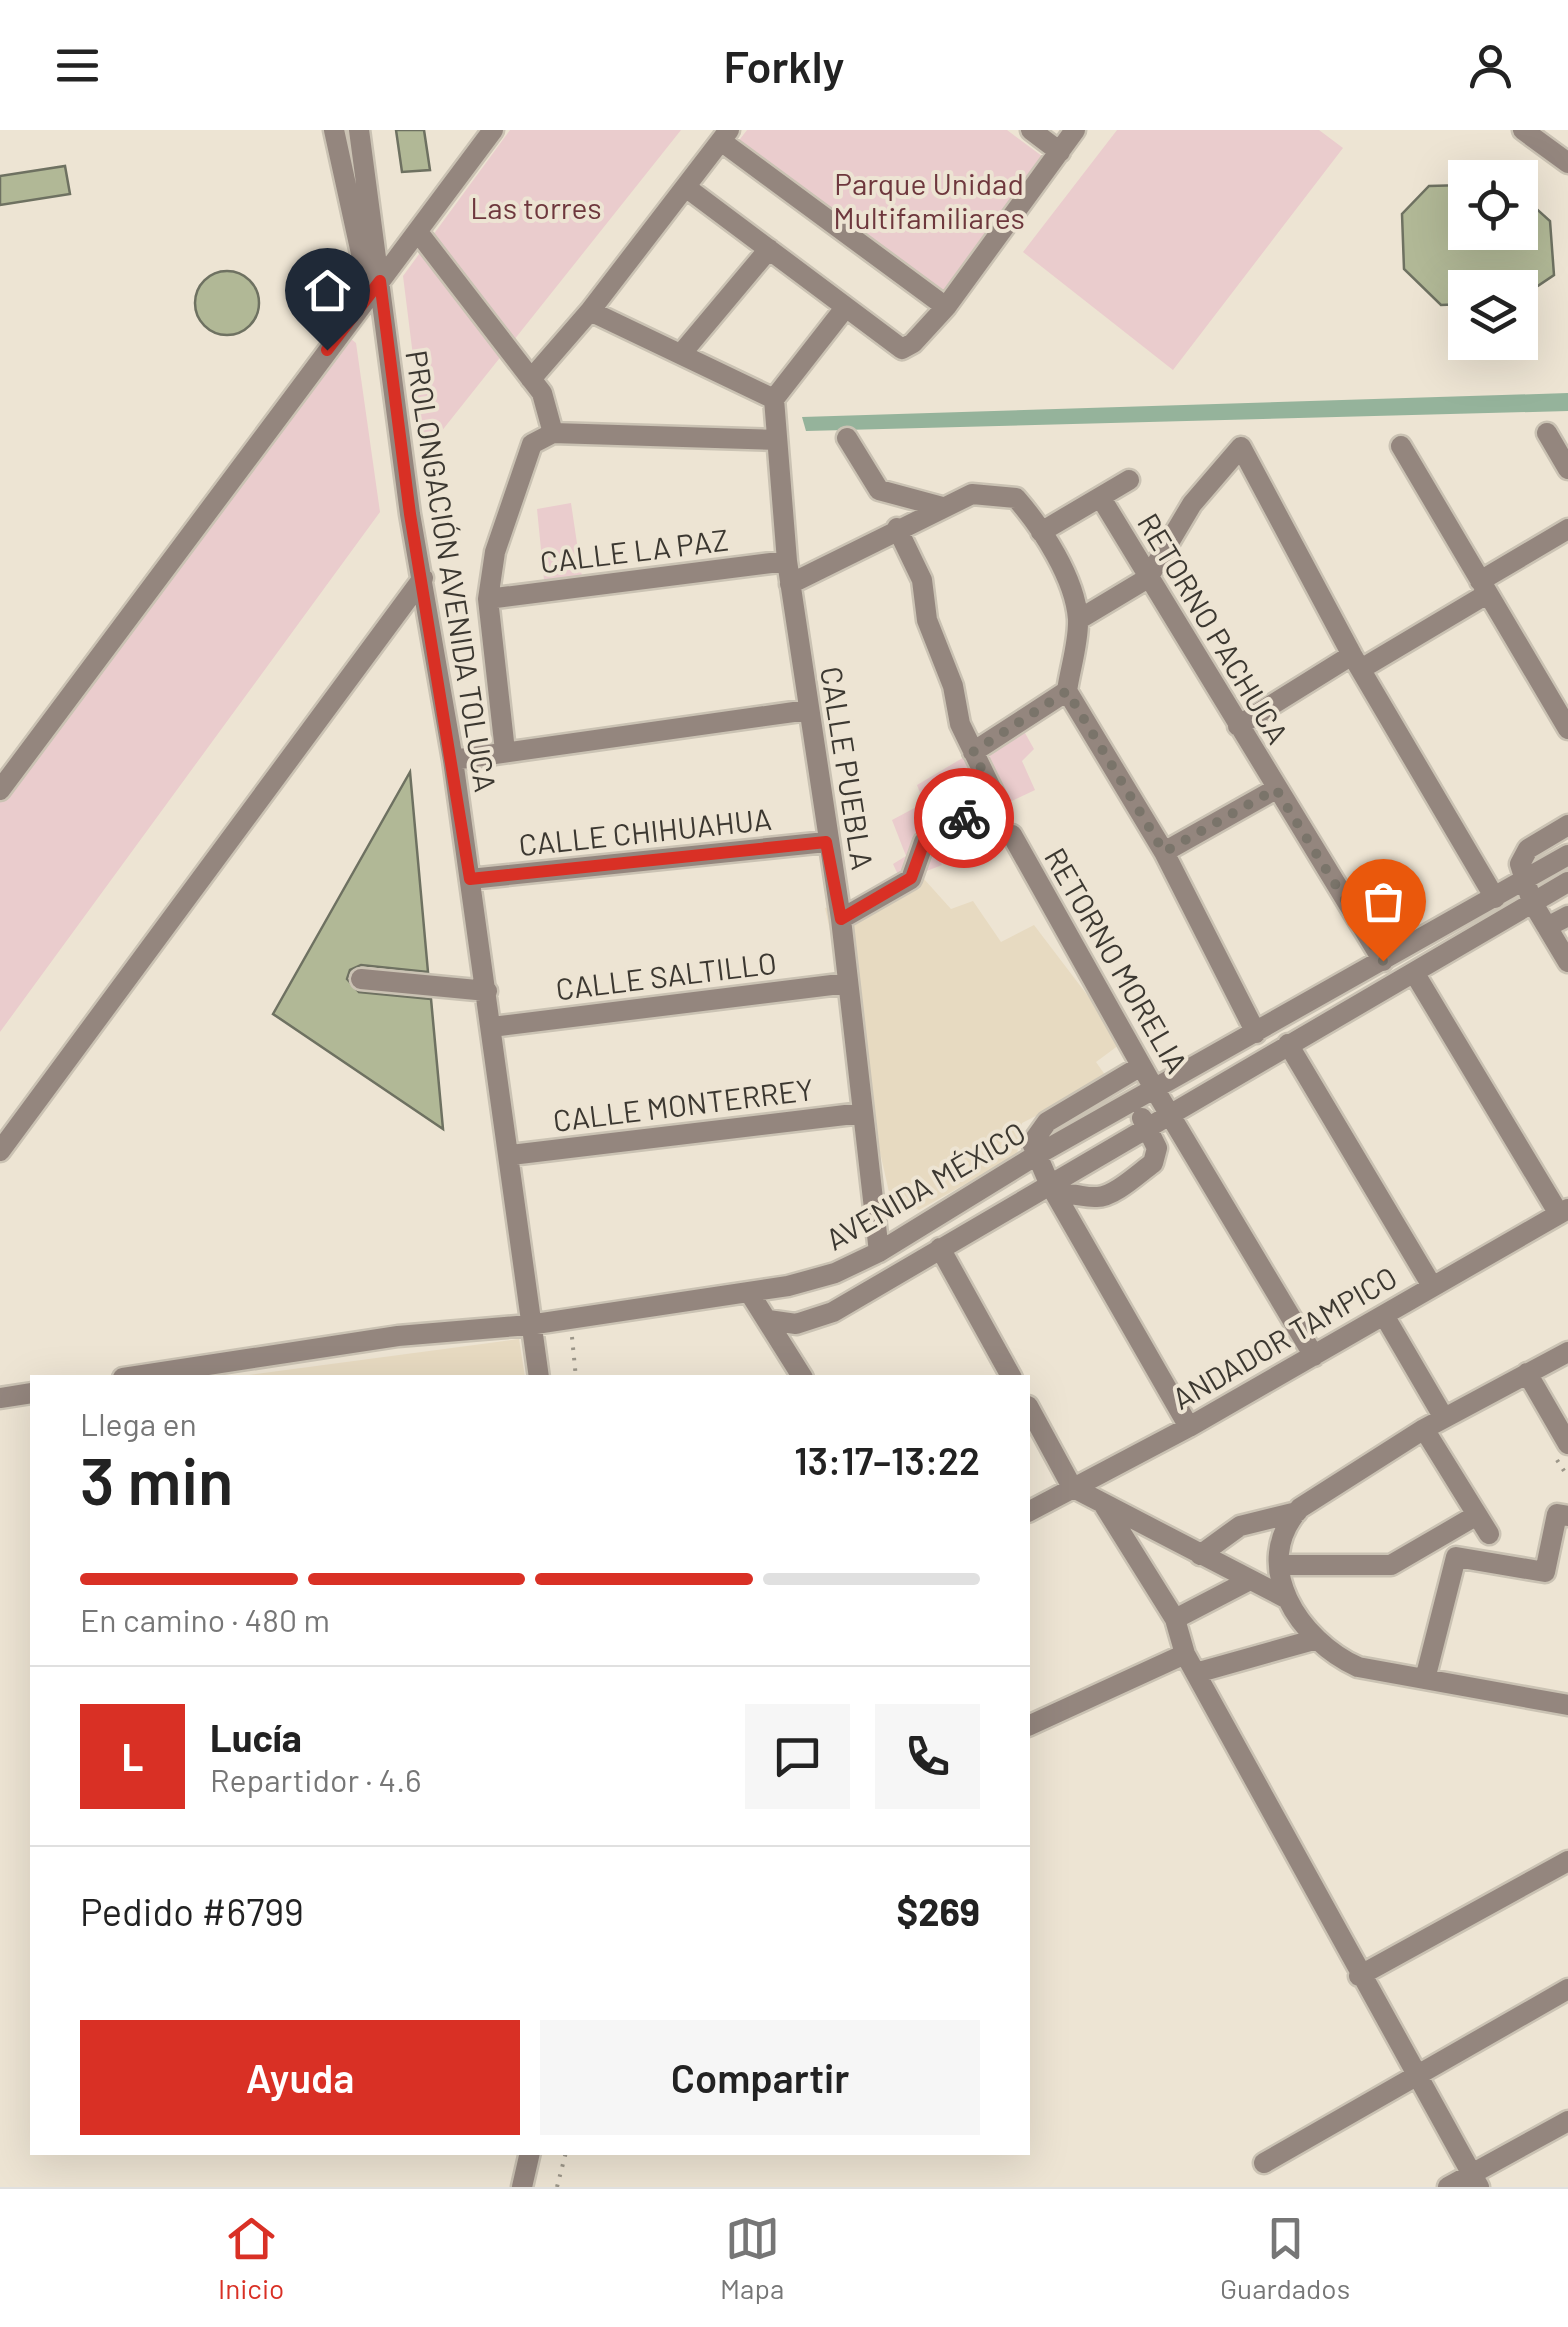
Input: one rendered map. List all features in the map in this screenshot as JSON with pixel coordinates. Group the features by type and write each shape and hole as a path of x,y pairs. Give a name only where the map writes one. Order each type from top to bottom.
{"street":[{"path":"334,130 377,294"},
{"path":"359,130 377,294"},
{"path":"0,790 377,294 493,130"},
{"path":"1031,130 1060,152"},
{"path":"687,188 893,344 908,346 946,307 1075,130"},
{"path":"1523,130 1568,163"},
{"path":"531,379 590,311 725,136 946,307"},
{"path":"340,164 364,162"},
{"path":"418,232 531,379 549,424 776,419"},
{"path":"680,354 769,249"},
{"name":"PROLONGACIÓN AVENIDA TOLUCA","path":"377,294 512,1155 528,1325 538,1375"},
{"path":"776,419 845,308"},
{"path":"590,311 680,354 776,419"},
{"name":"CALLE PUEBLA","path":"776,419 787,562 826,842 841,919 879,1252"},
{"name":"PROLONGACIÓN AVENIDA TOLUCA","path":"505,751 488,598 494,552 532,444 549,424"},
{"path":"1547,433 1568,469"},
{"path":"847,438 879,490 942,507"},
{"path":"1400,446 1568,729"},
{"path":"1078,620 1148,578 1192,504 1241,448 1356,662 1495,898"},
{"path":"1040,532 1129,480"},
{"path":"790,584 972,494 1016,498 1062,572 1078,620 1067,691 1164,852 1256,1034"},
{"name":"RETORNO PACHUCA","path":"1101,498 1383,961"},
{"path":"841,919 904,884 915,872 924,842 994,801 996,794 973,752 927,620 922,580 897,528"},
{"path":"1238,726 1484,587 1568,529"},
{"name":"CALLE LA PAZ","path":"488,598 787,562"},
{"path":"0,1152 423,578"},
{"path":"973,752 1067,691"},
{"path":"453,760 808,710"},
{"name":"RETORNO PACHUCA","path":"1164,852 1276,789"},
{"path":"1568,824 1522,856 1524,881 1532,902 1568,962"},
{"name":"RETORNO MORELIA","path":"1012,835 1141,1066 1314,1356"},
{"name":"CALLE CHIHUAHUA","path":"470,879 826,842"},
{"name":"AVENIDA MÉXICO","path":"142,1375 398,1336 528,1325 749,1292 835,1273 879,1252 1035,1156 1568,855"},
{"name":"AVENIDA MÉXICO","path":"768,1320 796,1324 833,1312 940,1248 1053,1190 1147,1126 1568,882"},
{"path":"1548,927 1568,916"},
{"path":"1414,974 1563,1212"},
{"path":"361,979 487,991"},
{"name":"CALLE SALTILLO","path":"492,1028 848,983"},
{"path":"1288,1044 1432,1286"},
{"path":"1141,1066 1047,1122 1035,1135 1035,1156 1189,1427"},
{"path":"1053,1190 1095,1198 1153,1164 1157,1148 1133,1102"},
{"name":"CALLE MONTERREY","path":"512,1155 862,1114"},
{"name":"ANDADOR TAMPICO","path":"1030,1511 1189,1427 1563,1212"},
{"path":"940,1248 1010,1375"},
{"path":"749,1292 801,1375"},
{"path":"1385,1317 1444,1418"},
{"path":"1284,1597 1279,1565 1288,1522 1296,1512 1444,1418 1568,1352"},
{"path":"1527,1372 1568,1444"},
{"path":"0,1398 30,1393"},
{"path":"1030,1410 1072,1486 1105,1507 1284,1597 1317,1639 1358,1667 1568,1705"},
{"path":"1424,1430 1489,1534"},
{"path":"1105,1507 1176,1619 1190,1664 1475,2180"},
{"path":"1200,1555 1240,1526 1296,1512"},
{"path":"1279,1565 1391,1565 1477,1515"},
{"path":"1425,1680 1456,1558 1545,1572 1563,1515"},
{"path":"1176,1619 1250,1580"},
{"path":"1030,1725 1190,1664 1317,1639"},
{"path":"1359,1976 1568,1861"},
{"path":"1264,2163 1568,1989"},
{"path":"1448,2187 1475,2180 1568,2121"},
{"path":"522,2187 529,2155"}],"path":[{"path":"570,1318 576,1375"},
{"path":"557,2187 565,2155"}],"shaded area":[{"path":"1568,393 1568,411 806,431 802,417"},
{"path":"924,879 951,909 973,901 1001,942 1034,925 1123,1042 1096,1062 1108,1079 1022,1123 1017,1155 919,1210 889,1192 825,908 895,891"},
{"path":"519,1339 525,1375 249,1375"}],"green space":[{"name":"Las torres","path":"510,130 681,130 425,452 403,276"},
{"name":"Parque Unidad Multifamiliares","path":"747,130 1007,130 1046,159 942,297 737,143"},
{"path":"1117,130 1319,130 1343,148 1173,370 1023,252"},
{"path":"344,333 356,343 380,512 0,1032 0,790"},
{"path":"571,503 582,577 544,580 537,509"},
{"path":"1020,724 1034,749 1022,761 1035,790 928,841 942,865 901,881 893,864 906,856 892,820 924,803 917,785"}],"building":[{"path":"396,130 424,130 430,170 402,172"},
{"path":"65,166 70,194 0,205 0,176"},
{"path":"1448,185 1448,250 1538,250 1538,210 1550,221 1554,275 1538,286 1538,270 1448,270 1448,305 1441,305 1404,269 1402,214 1429,186"},
{"path":"227,271 249,281 259,303 249,325 227,335 205,325 195,303 205,281"},
{"path":"410,772 428,972 361,965 350,970 347,979 359,992 431,999 443,1129 273,1014"}],"way so far":[{"path":"964,818 996,798 973,752 1067,691 1164,852 1276,789 1383,961"}],"route":[{"path":"327,350 380,281 380,309 410,514 470,879 558,873 826,842 841,919 904,884 915,872 924,842 964,818"}]}
